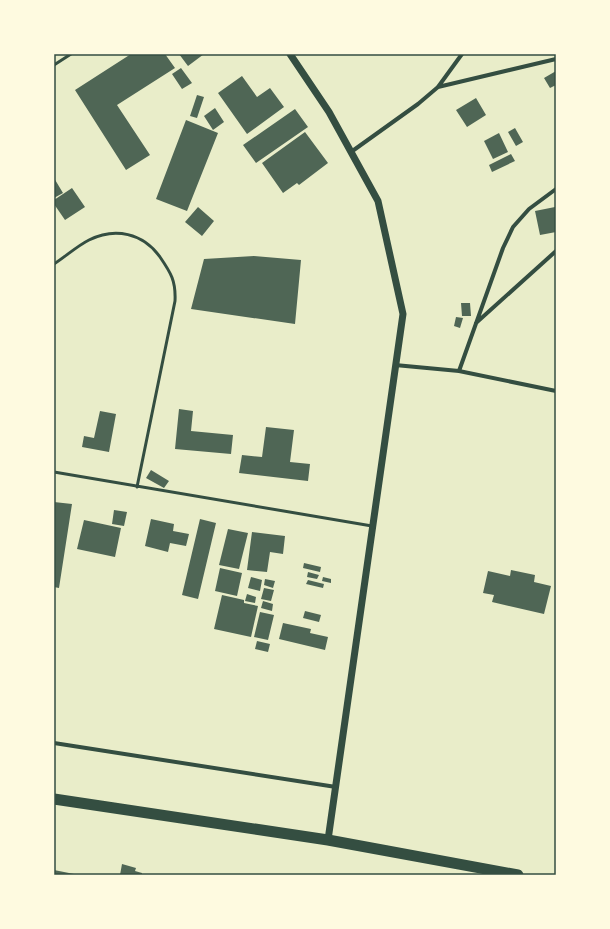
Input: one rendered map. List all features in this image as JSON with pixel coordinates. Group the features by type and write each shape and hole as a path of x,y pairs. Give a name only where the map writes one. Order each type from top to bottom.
{"highway":[{"path":"54,799 328,840 518,875"}],"street":[{"path":"290,54 329,112 378,201 403,314 394,364 328,840"},
{"path":"351,152 418,104 438,87 462,54"},
{"path":"438,87 556,59"},
{"path":"459,371 503,248 514,227 529,209 556,189"},
{"path":"475,324 556,251"},
{"path":"394,364 459,371 556,391"},
{"path":"54,743 336,787"}],"lane":[{"path":"54,65 71,54"},
{"path":"54,264 89,240 108,234 125,233 140,239 154,248 169,270 176,285 175,301 137,487"},
{"path":"54,472 372,526"}],"building":[{"path":"131,54 165,54 175,68 117,105 150,155 126,170 75,90"},
{"path":"179,54 204,54 188,66"},
{"path":"181,68 192,83 182,89 172,74"},
{"path":"556,71 556,85 550,88 544,78"},
{"path":"242,76 257,97 270,88 284,107 247,134 218,93"},
{"path":"197,95 204,97 197,118 190,116"},
{"path":"476,98 486,115 467,127 456,110"},
{"path":"215,108 224,122 213,130 204,116"},
{"path":"295,109 308,127 256,163 243,145"},
{"path":"186,120 218,133 187,211 156,199"},
{"path":"515,128 523,142 516,146 508,132"},
{"path":"305,132 328,163 299,185 297,183 283,193 262,163"},
{"path":"499,133 508,152 493,159 484,141"},
{"path":"511,154 515,161 492,172 489,165"},
{"path":"54,178 63,193 54,198"},
{"path":"72,188 85,207 65,220 54,204 54,200"},
{"path":"198,207 214,221 202,236 185,222"},
{"path":"555,207 556,232 540,235 535,211"},
{"path":"254,256 301,260 295,324 191,309 204,259"},
{"path":"461,303 470,303 471,316 462,316"},
{"path":"456,317 463,318 460,328 454,326"},
{"path":"179,409 193,411 191,431 233,435 231,454 175,449"},
{"path":"100,411 116,414 109,452 82,447 84,436 94,438"},
{"path":"266,427 294,430 290,462 310,464 308,481 239,473 242,455 262,457"},
{"path":"151,470 169,481 164,488 146,478"},
{"path":"54,502 72,504 59,588 54,587"},
{"path":"114,510 127,512 124,526 112,524"},
{"path":"151,519 174,524 173,531 189,534 186,546 170,543 168,552 145,546"},
{"path":"200,519 216,523 198,599 182,595"},
{"path":"84,520 121,528 115,557 77,549"},
{"path":"228,529 248,533 239,569 219,565"},
{"path":"252,532 285,536 283,554 270,552 267,572 247,570"},
{"path":"304,563 321,567 320,572 303,568"},
{"path":"220,568 242,573 237,596 215,591"},
{"path":"511,570 535,575 534,582 551,586 544,614 492,602 494,595 483,593 488,571 510,576"},
{"path":"308,572 319,575 317,579 307,577"},
{"path":"251,577 262,580 260,591 248,588"},
{"path":"323,577 331,579 331,583 322,581"},
{"path":"265,579 275,581 273,588 264,585"},
{"path":"308,580 324,584 323,588 306,584"},
{"path":"264,588 274,590 271,601 261,599"},
{"path":"247,594 256,597 255,603 245,601"},
{"path":"222,595 244,600 244,603 258,606 251,637 214,629"},
{"path":"263,601 273,604 272,611 261,608"},
{"path":"305,611 321,615 319,622 303,618"},
{"path":"260,612 274,615 268,640 254,637"},
{"path":"283,623 311,629 310,633 328,637 325,650 279,639"},
{"path":"257,641 270,644 268,652 255,649"},
{"path":"122,864 136,868 135,871 142,873 142,875 120,875"},
{"path":"54,870 74,874 74,875 54,875"}]}
